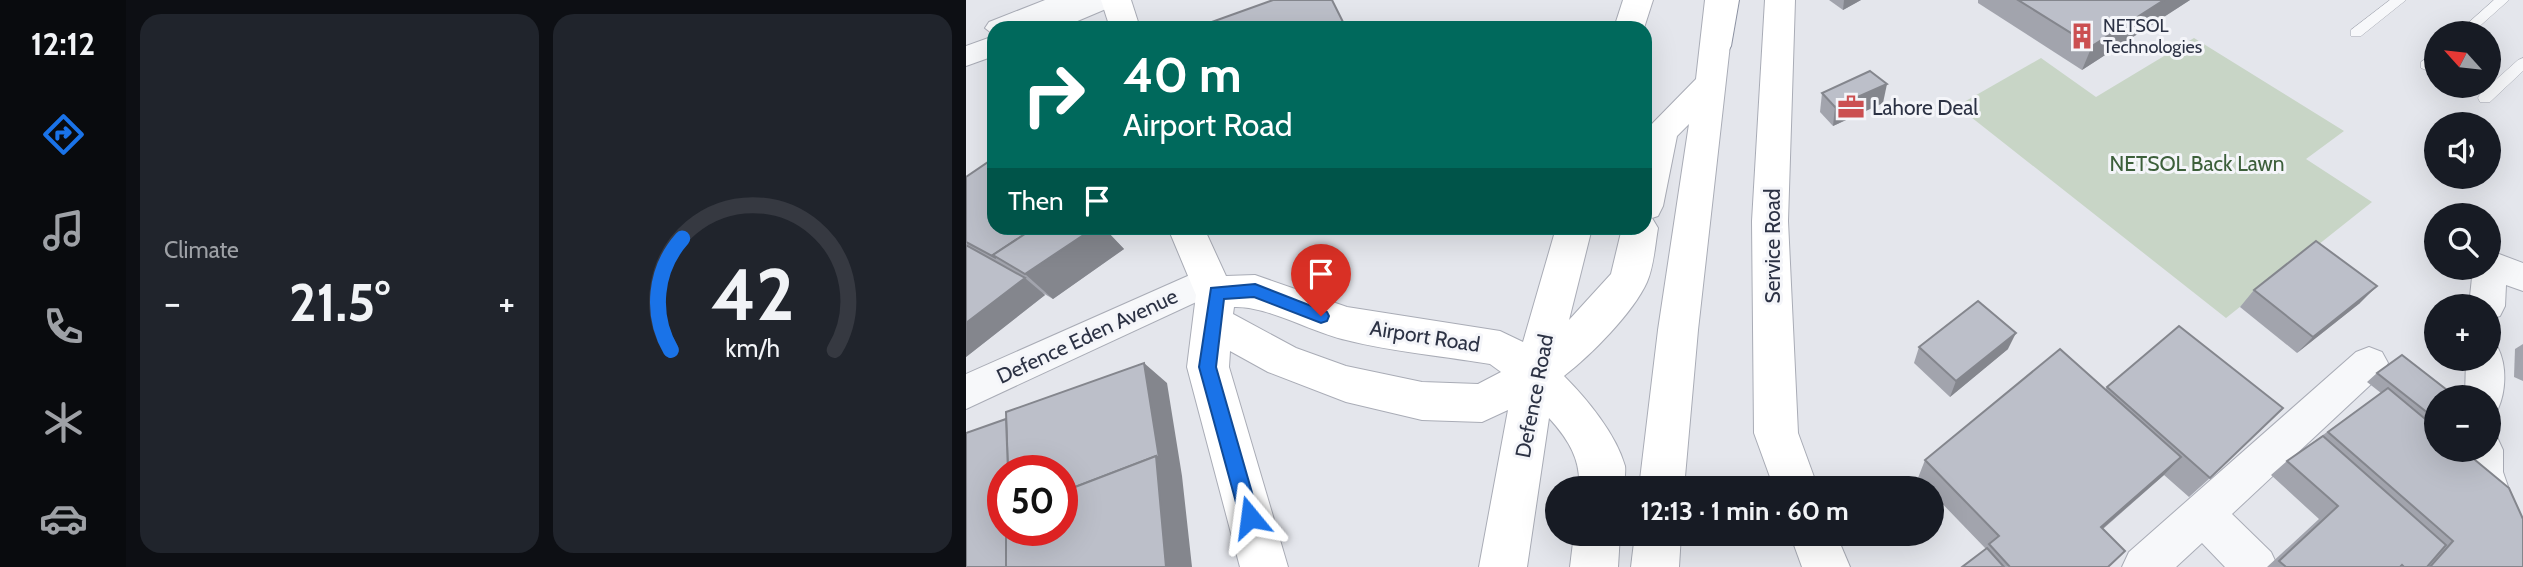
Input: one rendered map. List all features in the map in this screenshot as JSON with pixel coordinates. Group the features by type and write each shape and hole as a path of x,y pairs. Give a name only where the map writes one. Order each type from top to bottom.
{"main road":[{"path":"1116,0 1123,21"},
{"path":"1631,21 1638,0"},
{"path":"1663,476 1678,330 1722,0"},
{"name":"Service Road","path":"1780,0 1770,220 1776,433 1792,476"},
{"path":"1652,174 1661,132 1710,84"},
{"path":"1189,235 1212,299 1208,367 1264,567"},
{"name":"Defence Road","path":"1503,567 1535,374 1572,235"},
{"path":"1212,299 1282,360 1346,384 1422,401 1482,403 1535,374 1563,353 1592,323 1629,279 1638,235"},
{"name":"Airport Road","path":"1212,299 1255,291 1295,309 1347,324 1500,348 1535,374 1569,410 1587,436 1603,468 1602,476"},
{"path":"1594,567 1596,546"},
{"path":"1655,567 1657,546"},
{"path":"1818,546 1826,567"}],"street":[{"path":"1016,21 1069,0"},
{"path":"1053,21 1104,0"},
{"path":"966,41 987,33"},
{"path":"966,57 987,48"},
{"path":"2488,294 2490,268 2499,268 2523,276"},
{"name":"Defence Eden Avenue","path":"966,392 1212,299"},
{"path":"2144,567 2369,363"},
{"path":"2483,462 2483,472 2514,567"},
{"path":"2201,513 2256,567"}],"lane":[{"path":"2356,33 2399,0"},
{"path":"2477,21 2502,0"},
{"path":"2501,83 2523,63"}],"green space":[{"name":"NETSOL Back Lawn","path":"2194,38 2344,131 2306,159 2372,202 2226,318 1957,106 2041,58 2096,97"}],"building":[{"path":"1273,0 1332,0 1342,21 1214,21"},
{"path":"2018,0 2164,0 2092,46"},
{"path":"1870,71 1887,84 1835,107 1822,93"},
{"path":"987,163 987,235 1023,235 993,255 996,258 966,242 966,177"},
{"path":"1023,235 1084,235 1025,274 993,255"},
{"path":"2316,241 2377,286 2313,337 2254,290"},
{"path":"966,245 1025,278 966,323"},
{"path":"1978,301 2016,333 1956,381 1919,347"},
{"path":"2179,326 2283,408 2210,478 2107,387"},
{"path":"2060,349 2181,457 2101,527 2125,551 2108,567 2010,567 1989,544 1999,536 1944,480 1944,476 1941,476 1925,460"},
{"path":"2402,355 2441,385 2424,385 2424,410 2377,373"},
{"path":"1144,363 1159,458 1156,456 1078,486 1078,455 1007,455 1006,412"},
{"path":"2388,388 2424,418 2424,462 2478,462 2509,488 2523,519 2523,567 2430,567 2453,541 2328,432"},
{"path":"1006,419 1007,455 987,455 987,546 1006,546 1006,567 966,567 966,433"},
{"path":"2323,436 2446,545 2427,567 2286,567 2279,561 2338,506 2287,461"},
{"path":"1156,456 1166,567 1006,567 1006,546 1078,546 1078,486"},
{"path":"1987,548 2004,567 1962,567"}],"place":[{"name":"NETSOL Technologies","path":"2082,36"},
{"name":"Lahore Deal","path":"1851,107"}],"route":[{"path":"1250,517 1208,367 1216,292 1255,291 1295,309 1321,316"}]}
